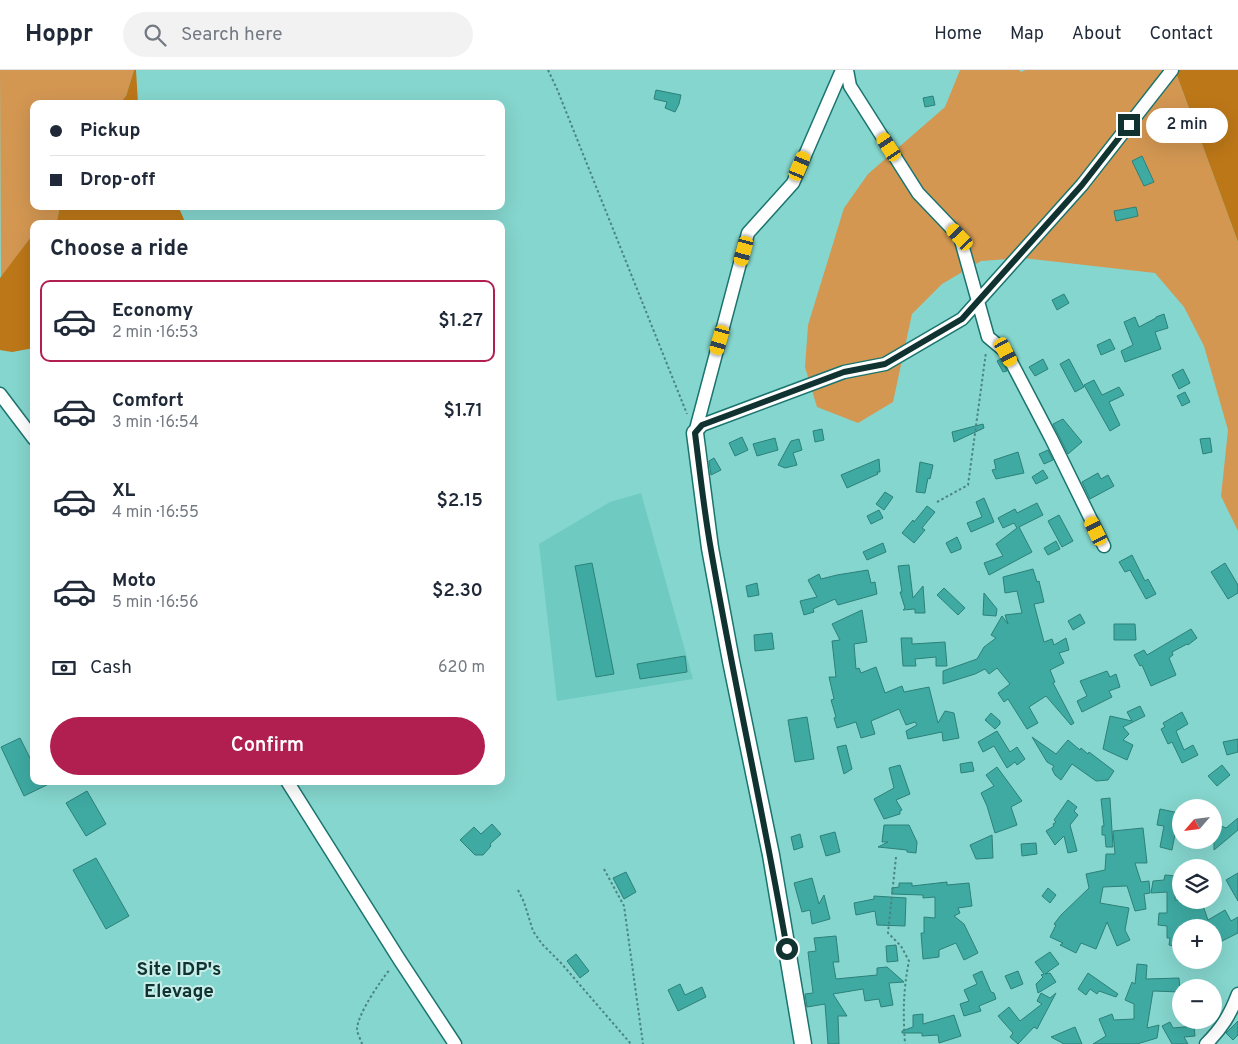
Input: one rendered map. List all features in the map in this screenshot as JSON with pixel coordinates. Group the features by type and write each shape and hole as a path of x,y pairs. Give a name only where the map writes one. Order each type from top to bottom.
{"street":[{"path":"803,1044 770,855 710,548 695,433 748,233 793,183 842,70"},
{"path":"847,70 850,86 918,192 960,237 988,337 1006,352 1104,546"},
{"path":"695,433 702,425 844,372 885,364 962,319 1082,185 1172,70"},
{"path":"0,394 30,434"},
{"path":"289,785 455,1044"},
{"path":"1206,1044 1221,1029 1238,994"}],"path":[{"path":"548,70 558,89 695,433"},
{"path":"937,502 968,485 988,337"},
{"path":"896,857 888,933 902,946 909,961 903,1005 905,1044"},
{"path":"604,869 624,906 643,1044"},
{"path":"518,890 524,902 533,931 542,944 561,963 631,1044"},
{"path":"362,1044 357,1030 369,1000 390,968 399,959"}],"shaded area":[{"path":"0,70 134,70 126,96 122,100 30,100 30,210 59,210 57,220 30,220 30,238 1,278"},
{"path":"134,70 136,70 138,100 122,100 126,96"},
{"path":"960,70 1019,70 1021,72 1026,70 1175,70 1238,242 1238,531 1221,496 1228,430 1204,346 1184,307 1155,273 1023,258 981,261 942,284 912,314 893,402 858,423 817,407 805,367 808,325 844,208 868,174 945,107"},
{"path":"1175,70 1238,70 1238,242"},
{"path":"59,210 180,210 184,220 57,220"},
{"path":"30,238 30,349 12,352 0,350 0,278"},
{"path":"641,493 693,679 557,701 539,544 610,502"}],"building":[{"path":"656,90 681,95 675,112 665,108 667,102 654,99"},
{"path":"933,96 935,105 925,107 923,98"},
{"path":"1142,156 1154,182 1144,186 1132,161"},
{"path":"1136,207 1138,216 1116,221 1114,211"},
{"path":"1064,294 1069,303 1057,310 1052,300"},
{"path":"1164,314 1168,328 1155,332 1161,349 1125,362 1121,351 1133,345 1124,322 1135,317 1139,327"},
{"path":"1110,339 1115,349 1101,355 1097,345"},
{"path":"1001,359 1007,371 1003,372 997,361"},
{"path":"1043,359 1048,369 1035,376 1029,367"},
{"path":"1069,359 1084,387 1075,392 1060,364"},
{"path":"1183,369 1190,383 1179,389 1172,375"},
{"path":"1094,380 1102,395 1119,387 1124,395 1109,402 1120,425 1110,431 1084,385"},
{"path":"1185,392 1190,402 1182,406 1177,396"},
{"path":"1063,419 1082,442 1068,454 1053,424"},
{"path":"983,424 984,428 954,442 952,432"},
{"path":"822,429 824,440 815,442 813,431"},
{"path":"742,437 748,450 735,456 729,443"},
{"path":"775,438 778,450 757,456 753,444"},
{"path":"1210,438 1212,452 1203,454 1200,439"},
{"path":"799,439 802,450 793,453 797,465 785,468 778,465 791,441"},
{"path":"1048,450 1053,460 1044,464 1039,454"},
{"path":"1018,452 1024,473 996,479 992,470 996,469 994,460"},
{"path":"714,458 721,470 711,475 709,461"},
{"path":"879,459 880,472 877,472 878,474 847,488 841,475"},
{"path":"920,462 933,465 925,493 916,492"},
{"path":"1043,470 1048,478 1036,484 1032,477"},
{"path":"1098,473 1101,479 1108,475 1114,486 1090,499 1082,482"},
{"path":"885,492 893,497 884,510 876,504"},
{"path":"984,498 994,522 971,532 967,523 982,517 976,502"},
{"path":"1037,503 1043,515 1019,527 1032,552 989,575 984,563 1003,556 996,544 1017,528 1014,523 1003,528 998,518 1015,509 1017,513"},
{"path":"927,506 935,512 922,528 925,530 914,543 902,533"},
{"path":"879,510 883,518 871,524 867,516"},
{"path":"1059,515 1073,541 1062,547 1048,521"},
{"path":"957,537 961,549 951,553 946,543"},
{"path":"1056,541 1060,549 1048,555 1044,548"},
{"path":"883,543 886,552 867,560 863,552"},
{"path":"1132,555 1145,581 1148,579 1156,594 1146,599 1130,570 1125,572 1119,562"},
{"path":"592,563 614,674 596,677 575,566"},
{"path":"1225,563 1238,585 1238,593 1228,599 1211,572"},
{"path":"909,565 913,598 923,586 925,613 915,613 915,609 903,610 905,608 900,592 902,592 898,566"},
{"path":"1033,569 1037,582 1039,581 1044,602 1034,604 1044,642 1052,639 1054,645 1066,638 1069,650 1059,653 1064,663 1050,670 1055,682 1053,683 1074,723 1071,725 1046,696 1029,707 1038,723 1027,729 1008,699 1004,702 998,693 1010,684 997,668 989,674 985,669 943,684 943,671 977,659 984,647 996,638 991,635 1002,616 1008,624 1005,615 1022,613 1017,591 1005,593 1003,577"},
{"path":"868,570 871,583 875,582 877,594 838,605 835,599 813,609 814,612 804,615 800,601 817,597 808,580 819,574 821,579"},
{"path":"757,583 759,595 748,597 746,586"},
{"path":"944,588 965,608 958,615 937,595"},
{"path":"984,593 997,609 996,616 983,615"},
{"path":"862,610 867,642 854,644 856,669 859,668 861,673 876,667 885,693 902,686 904,692 929,687 938,723 945,711 954,713 959,738 943,741 942,732 908,739 906,731 917,725 915,722 906,725 899,709 871,721 875,734 861,738 856,722 837,728 831,700 834,699 829,677 836,677 832,641 840,640 832,624"},
{"path":"1080,614 1085,623 1073,630 1068,621"},
{"path":"1114,624 1135,624 1136,640 1114,640"},
{"path":"1191,629 1197,638 1188,645 1172,652 1173,655 1169,658 1176,675 1151,686 1142,665 1140,666 1134,655 1144,650 1147,655"},
{"path":"772,633 774,649 755,651 754,635"},
{"path":"901,638 912,638 912,644 945,642 947,666 936,666 936,657 915,659 916,666 903,666"},
{"path":"685,656 687,672 640,679 637,664"},
{"path":"1107,671 1110,677 1116,674 1120,687 1109,691 1112,697 1082,712 1077,701 1087,696 1080,681"},
{"path":"1140,706 1145,716 1123,727 1129,734 1123,740 1133,745 1127,760 1103,749 1110,716 1132,721 1127,712"},
{"path":"1182,712 1188,724 1176,731 1184,750 1193,745 1198,755 1182,763 1172,742 1168,744 1161,729 1165,727 1163,723"},
{"path":"991,713 1000,721 1000,724 995,729 985,720"},
{"path":"807,717 814,759 795,762 788,720"},
{"path":"997,731 1010,752 1017,747 1025,759 1017,765 1015,762 1007,768 994,746 983,752 978,742"},
{"path":"1032,737 1056,754 1068,740 1080,750 1081,748 1088,754 1089,752 1114,771 1108,780 1096,781 1072,764 1061,780 1055,775 1052,769 1054,766 1047,762"},
{"path":"20,738 30,758 30,785 47,785 24,796 1,747"},
{"path":"1238,739 1238,752 1227,755 1223,742"},
{"path":"846,745 852,769 844,774 837,747"},
{"path":"972,762 974,771 961,773 960,764"},
{"path":"900,765 910,794 896,800 902,810 900,814 884,819 874,799 894,788 889,768"},
{"path":"1222,765 1230,775 1217,786 1208,776"},
{"path":"997,767 1022,801 1011,807 1017,825 995,833 981,793 994,786 986,775"},
{"path":"87,791 106,824 86,836 66,803"},
{"path":"1110,798 1113,847 1106,847 1105,835 1102,835 1102,826 1104,826 1101,799"},
{"path":"1068,800 1077,807 1074,811 1078,815 1070,825 1077,851 1068,853 1064,836 1055,845 1046,831 1054,826 1053,824 1056,822 1054,820"},
{"path":"1160,809 1172,812 1172,850 1160,847 1164,826 1157,825"},
{"path":"1238,818 1238,830 1222,843 1222,826 1226,828"},
{"path":"492,824 501,834 490,844 491,846 483,855 475,855 460,840 474,827 481,834"},
{"path":"884,825 909,825 917,842 916,853 907,852 907,850 878,847 888,842 882,842"},
{"path":"1143,828 1147,863 1135,863 1141,882 1149,881 1150,893 1144,894 1146,909 1135,911 1127,886 1103,887 1100,903 1129,908 1125,930 1130,940 1117,946 1107,922 1096,949 1081,943 1076,953 1060,945 1063,943 1050,937 1056,925 1054,924 1089,888 1086,874 1105,870 1106,854 1115,854 1113,831"},
{"path":"835,832 840,852 826,856 820,836"},
{"path":"800,834 803,847 794,850 791,837"},
{"path":"992,835 993,858 976,859 970,845"},
{"path":"1036,843 1037,854 1022,856 1021,844"},
{"path":"96,858 129,916 106,929 73,870"},
{"path":"626,872 636,892 624,899 613,878"},
{"path":"1238,873 1238,901 1226,880"},
{"path":"1165,875 1172,876 1172,909 1204,909 1208,919 1172,919 1172,946 1169,945 1170,938 1167,938 1167,926 1158,925 1159,913 1167,913 1167,892 1151,893 1153,881 1164,880"},
{"path":"812,878 819,904 824,895 830,919 812,924 810,910 802,912 794,883"},
{"path":"947,882 947,885 969,883 972,906 958,908 960,913 954,916 964,924 978,953 964,960 956,943 939,950 939,957 923,959 921,933 924,933 924,917 935,918 935,897 923,898 923,895 892,894 892,888 899,887 899,883 912,883 912,886"},
{"path":"1048,888 1056,895 1050,903 1042,896"},
{"path":"874,896 906,898 905,926 877,925 875,911 856,915 854,903 874,899"},
{"path":"1225,910 1231,921 1238,917 1238,933 1222,941 1222,919 1210,919"},
{"path":"836,936 839,962 833,962 836,979 877,975 877,968 887,967 904,982 889,983 893,1005 881,1007 879,999 865,1001 863,989 833,994 847,1016 838,1016 839,1044 828,1044 825,1004 807,1007 805,994 813,993 808,952 816,951 814,938"},
{"path":"896,945 898,961 887,962 886,946"},
{"path":"1050,952 1059,964 1045,974 1050,973 1056,982 1038,993 1036,984 1043,977 1041,975 1044,974 1035,962"},
{"path":"576,954 589,971 580,978 567,961"},
{"path":"1137,964 1147,965 1146,979 1179,978 1172,979 1172,992 1153,991 1147,1028 1159,1025 1157,1038 1137,1044 1093,1044 1106,1036 1099,1019 1112,1014 1114,1020 1134,1019 1134,1004 1125,1000 1132,982 1135,984"},
{"path":"982,971 996,999 979,1006 981,1011 964,1016 960,1004 969,1001 964,990 977,984 973,975"},
{"path":"1018,971 1023,984 1011,989 1005,976"},
{"path":"1088,973 1118,994 1116,997 1099,991 1097,994 1090,989 1086,995 1078,989"},
{"path":"680,984 685,995 702,987 706,997 678,1011 668,990"},
{"path":"1041,993 1050,998 1056,993 1037,1029 1034,1027 1018,1044 1010,1037 1013,1033 998,1016 1009,1007 1020,1021 1042,1004 1037,1001"},
{"path":"923,1014 923,1024 954,1015 961,1036 939,1043 938,1035 922,1036 922,1033 902,1033 902,1031 913,1027 913,1015"},
{"path":"1238,1021 1238,1035 1233,1040 1226,1033"},
{"path":"1170,1022 1172,1029 1194,1029 1195,1036 1184,1037 1188,1044 1172,1044 1162,1026"},
{"path":"1075,1027 1082,1044 1064,1044 1051,1037"}],"district":[{"name":"Site IDP's Elevage","path":"179,979"}],"route":[{"path":"787,949 710,548 695,433 702,425 844,372 885,364 962,319 1082,185 1129,125"}]}
